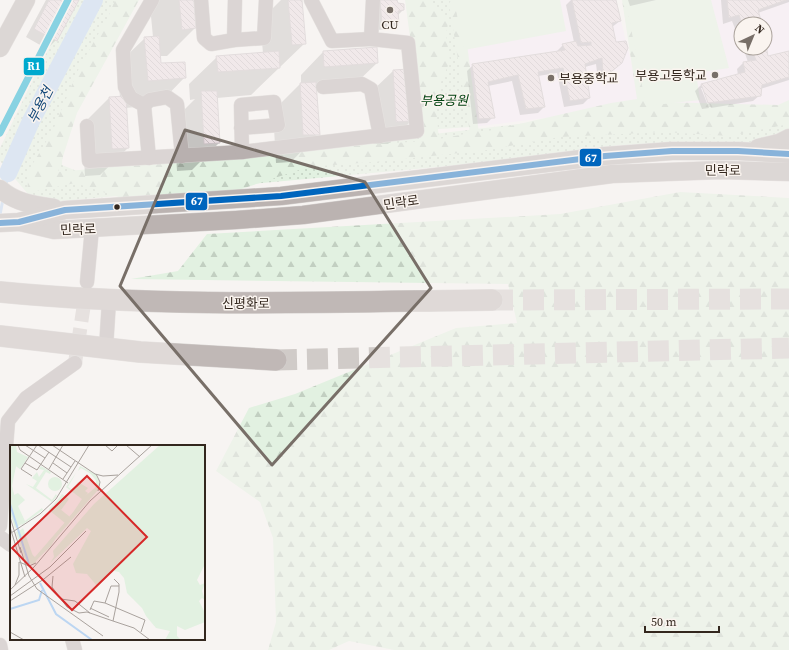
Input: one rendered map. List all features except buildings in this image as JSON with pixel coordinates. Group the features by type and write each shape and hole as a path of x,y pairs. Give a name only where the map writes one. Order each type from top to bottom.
{"highway":[{"name":"신평화로","path":"9,293 109,301 269,303 492,300"},
{"path":"3,336 140,352 276,360"}],"main road":[{"path":"0,48 26,0"},
{"path":"738,151 762,147 789,138"},
{"name":"민락로","path":"19,222 65,210 281,196 605,156 672,152 738,151 789,154"},
{"name":"민락로","path":"19,222 54,230 303,215 612,174 721,170 789,172"},
{"path":"0,189 13,199 30,205 65,210"},
{"path":"0,223 19,222"}],"street":[{"path":"144,105 131,98 125,87 123,50 152,0"},
{"path":"201,0 204,38 211,44 234,40 264,38 266,0"},
{"path":"234,40 235,0"},
{"path":"87,126 89,161 242,152 417,131 408,43 371,39 332,41 311,0"},
{"path":"371,39 373,0"},
{"path":"323,87 362,84 371,89 380,136"},
{"path":"144,105 150,100 167,98 177,104 182,156"},
{"path":"144,105 149,158"},
{"path":"241,128 242,152"},
{"path":"87,282 92,228"},
{"path":"106,348 109,301"},
{"path":"0,526 8,421 26,398 76,363"},
{"path":"0,537 10,544"},
{"path":"72,640 75,650"},
{"path":"0,645 1,650"}],"highlighted area":[{"path":"185,130 365,182 431,288 272,465 120,286"}],"shaded area":[{"name":"부용중학교","path":"454,0 616,0 642,106 473,127"},
{"name":"부용고등학교","path":"626,0 789,0 789,103 780,108 646,106"}],"green space":[{"path":"71,0 130,0 74,99 63,145 62,165 77,171 357,143 637,110 789,105 789,130 773,140 747,143 620,145 516,160 62,201 33,200 0,161 0,148"},
{"path":"115,0 139,0 77,113 58,172 291,150 424,141 405,0 429,0 449,19 446,34 450,61 438,89 436,108 439,139 470,133 449,4 451,0 461,0 479,133 611,103 637,99 622,0 636,0 659,102 778,105 789,100 789,124 730,136 664,132 560,137 487,150 386,161 308,167 223,195 131,201 75,183 27,193 29,170 53,130 79,68 109,15"},
{"name":"부용공원","path":"407,0 452,0 471,127 424,130"},
{"path":"454,0 560,0 566,31 464,50"},
{"path":"636,0 711,0 729,68 696,73 700,100 646,106 626,2"},
{"path":"680,192 789,198 789,650 394,650 349,641 329,650 268,650 276,622 273,538 260,502 216,471 249,408 295,394 456,328 517,323 508,284 131,279 178,271 207,234 560,214"}],"waterway":[{"name":"부용천","path":"8,173 31,121 94,0"},
{"name":"부용천","path":"6,186 8,173"},
{"name":"부용천","path":"0,215 3,199"}],"tunnel":[{"path":"75,363 86,291"},
{"path":"492,300 789,299"},
{"path":"276,360 789,348"}],"transit line":[{"name":"R1","path":"0,133 68,0"},
{"name":"67","path":"0,223 19,222 65,210 281,196 605,156 672,151 738,151 789,154"}],"place":[{"name":"CU","path":"390,10"},
{"name":"부용고등학교","path":"715,75"},
{"name":"부용중학교","path":"551,78"}]}
